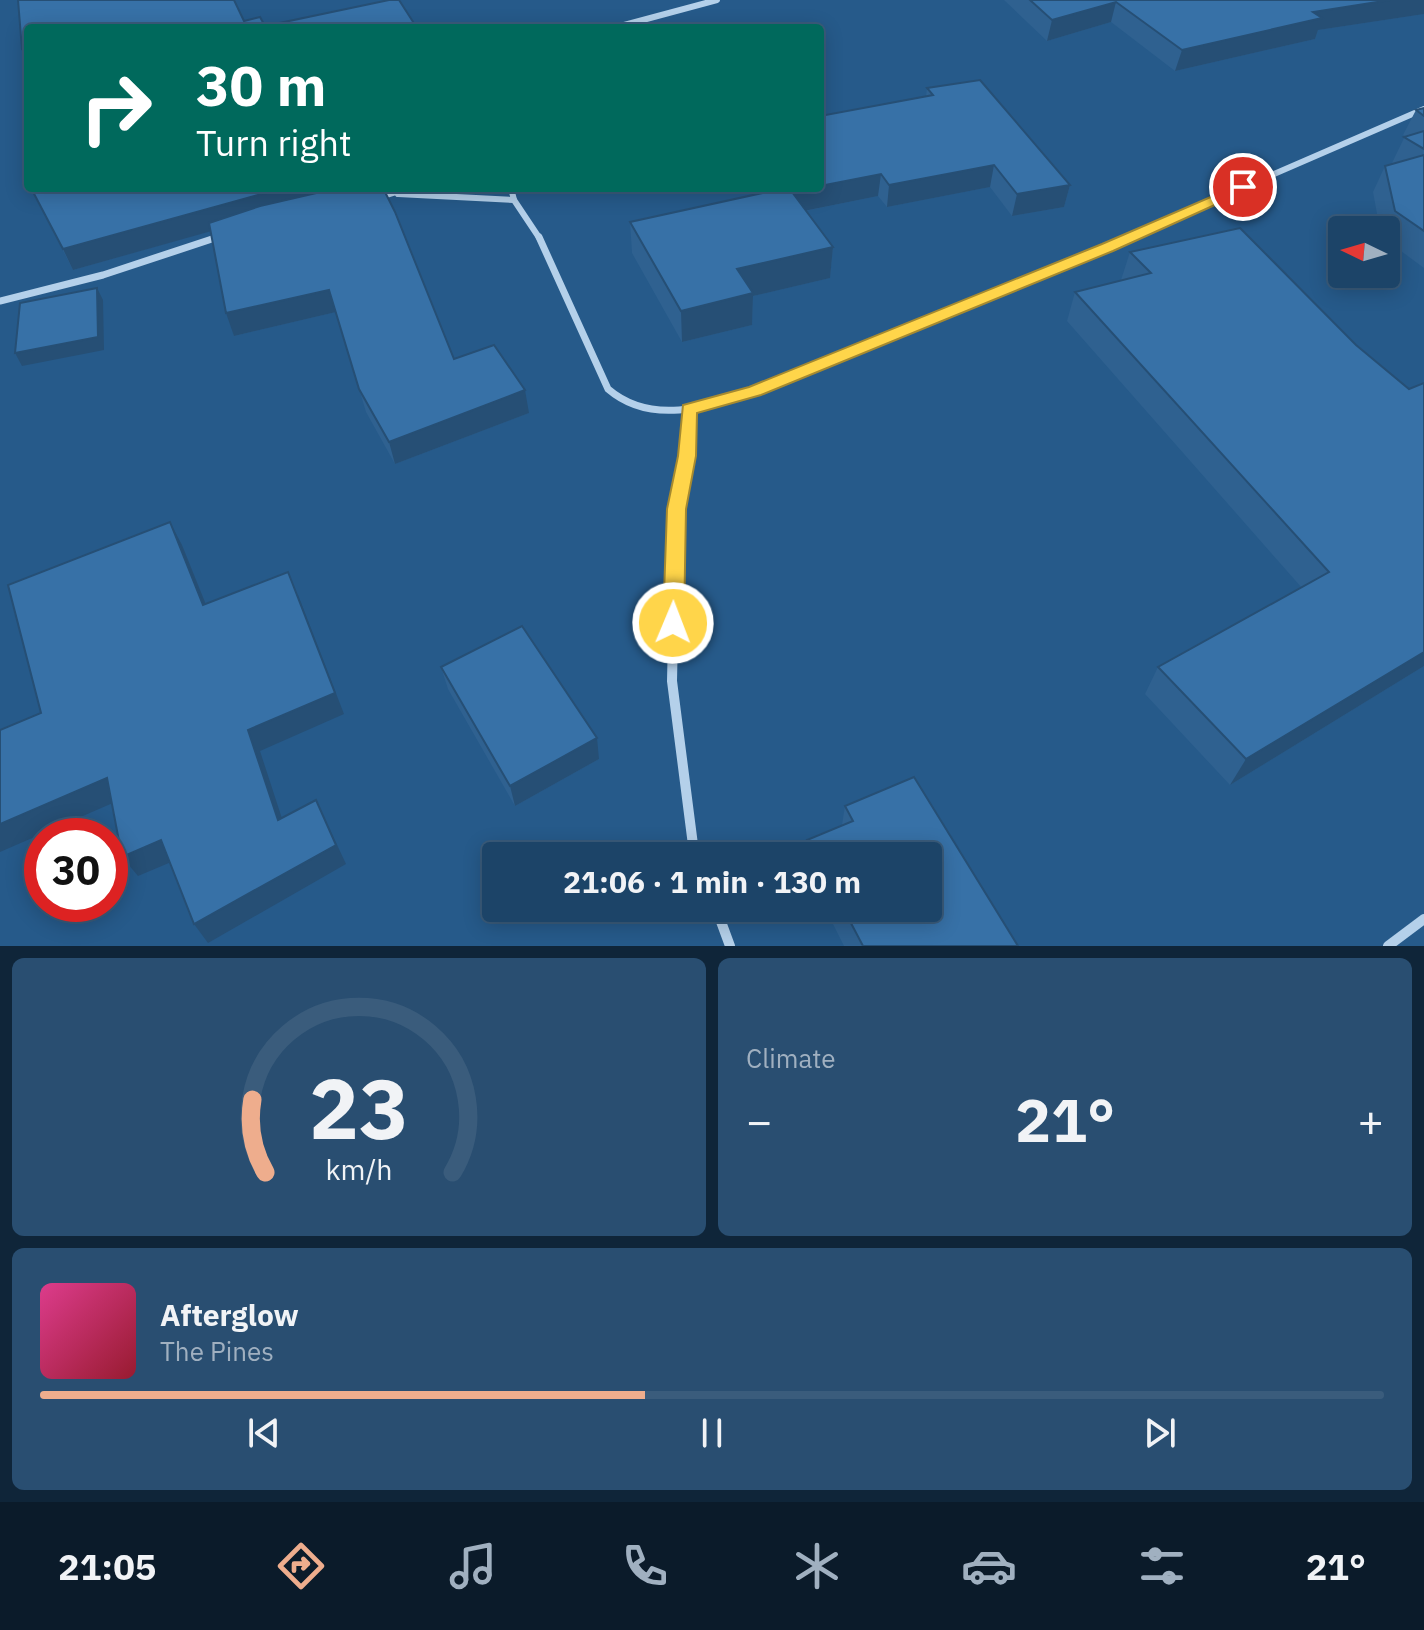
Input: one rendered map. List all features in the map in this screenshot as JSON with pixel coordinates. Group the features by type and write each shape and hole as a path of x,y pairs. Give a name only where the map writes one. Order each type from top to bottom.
{"street":[{"path":"628,24 717,0"},
{"path":"512,192 514,200 533,225 608,389 627,404 659,411 689,409 755,391 990,295 1424,109"},
{"path":"365,200 399,192"},
{"path":"394,194 514,200"},
{"path":"0,301 103,275 222,236"},
{"path":"689,409 687,456 676,509 672,681 693,842"},
{"path":"1388,946 1424,919"},
{"path":"721,922 730,946"}],"building":[{"path":"18,0 234,0 244,21 260,17 264,24 24,24 22,49"},
{"path":"389,0 399,0 414,24 275,24"},
{"path":"1030,0 1390,0 1313,12 1322,18 1182,50 1116,2 1052,20"},
{"path":"980,80 1070,185 1017,194 994,165 889,185 881,174 824,185 824,115 933,95 927,88"},
{"path":"1424,131 1424,149 1404,137"},
{"path":"1424,155 1424,231 1395,211 1385,166"},
{"path":"33,192 271,192 258,195 63,249"},
{"path":"321,192 385,192 454,359 494,345 525,390 389,442 359,389 329,290 226,313 209,223 260,206"},
{"path":"767,192 792,192 833,247 737,269 753,293 681,311 630,222"},
{"path":"1240,228 1356,345 1409,389 1424,383 1424,652 1246,759 1158,667 1329,572 1075,292 1151,273 1130,252"},
{"path":"97,288 98,337 15,353 20,303"},
{"path":"170,522 203,605 288,572 335,693 248,730 278,820 316,800 336,845 194,924 161,840 128,854 128,818 115,818 107,778 0,824 0,730 41,713 8,585"},
{"path":"522,626 597,738 510,786 441,667"},
{"path":"914,777 1018,946 863,946 850,922 942,922 942,842 808,842 853,821 845,806"}],"route":[{"path":"673,623 676,509 687,456 689,409 755,391 1107,247 1243,187"}]}
